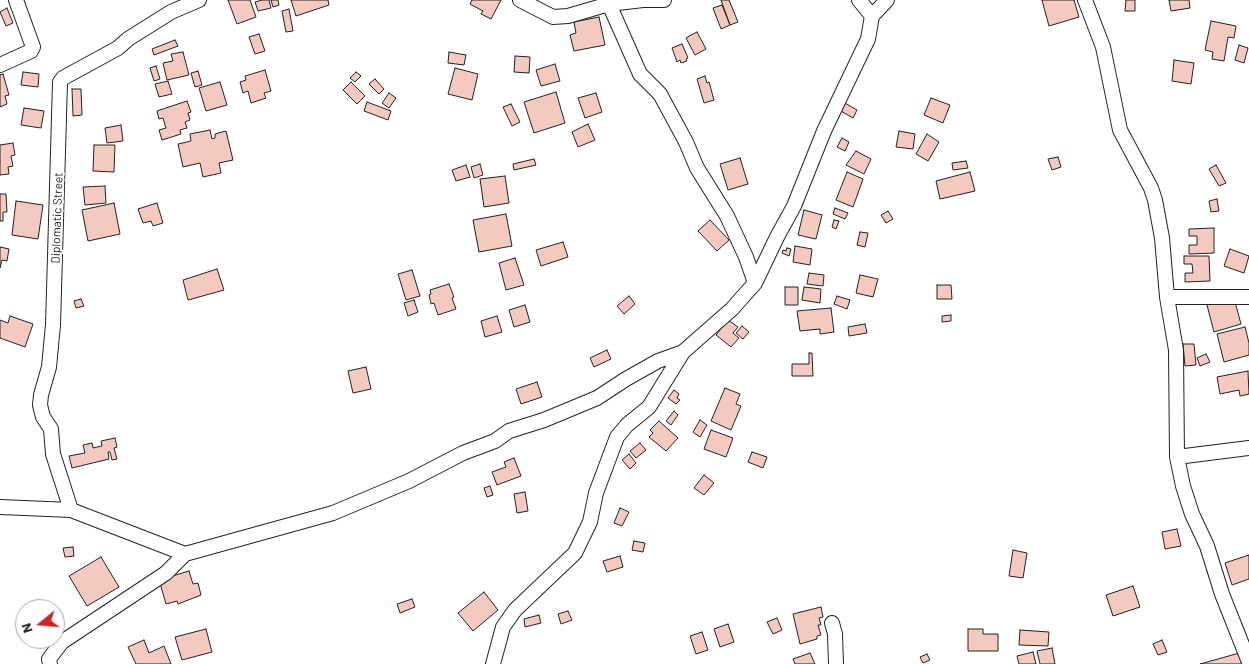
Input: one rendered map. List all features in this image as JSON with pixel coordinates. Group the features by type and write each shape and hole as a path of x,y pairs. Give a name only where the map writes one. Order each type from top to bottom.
{"street":[{"path":"0,65 31,51 33,47 16,0"},
{"name":"Diplomatic Street","path":"71,510 53,454 51,429 43,416 40,405 49,367 54,325 60,82 63,78 118,48 128,39 171,12 198,0"},
{"path":"520,0 552,17 568,16 610,4 643,0 664,0"},
{"path":"859,0 872,16"},
{"path":"493,664 503,626 515,610 575,553 590,522 596,493 617,437 627,425 649,407 683,352 732,309 755,283 776,236 794,206 824,131 868,39 872,16 887,0"},
{"path":"1085,0 1103,47 1120,130 1155,200 1162,238 1167,297 1176,350 1177,457 1192,514 1207,546 1222,594 1249,662"},
{"path":"610,4 640,74 660,94 686,142 697,168 727,216 746,257 755,283"},
{"path":"1167,297 1249,297"},
{"path":"50,664 49,659 62,642 166,573 185,554 333,513 409,481 463,453 494,441 509,431 544,420 597,398 626,378 658,361 683,352"},
{"path":"1177,457 1249,448"},
{"path":"0,507 71,510 185,554"},
{"path":"832,623 836,664"}],"building":[{"path":"228,0 250,0 256,17 237,24"},
{"path":"269,0 271,8 258,11 255,2"},
{"path":"271,0 278,0 279,5 273,7"},
{"path":"291,0 328,0 329,5 296,16"},
{"path":"472,0 501,0 491,19 481,14 483,11 470,4"},
{"path":"721,0 729,0 738,22 730,25"},
{"path":"1042,0 1074,0 1079,17 1049,26"},
{"path":"1126,0 1135,0 1135,11 1125,11"},
{"path":"1169,0 1189,0 1190,8 1171,11"},
{"path":"722,5 730,25 721,29 713,8"},
{"path":"7,8 13,23 6,26 0,12"},
{"path":"289,9 293,31 286,32 282,11"},
{"path":"599,17 605,45 574,51 570,35 576,33 574,22"},
{"path":"1211,21 1236,26 1234,38 1228,37 1224,61 1212,59 1213,52 1205,50"},
{"path":"697,32 706,49 695,55 686,38"},
{"path":"259,34 265,51 255,54 249,37"},
{"path":"175,40 178,46 154,55 152,49"},
{"path":"682,44 688,58 686,59 687,61 681,63 680,60 677,62 672,48"},
{"path":"1239,45 1248,48 1244,63 1235,60"},
{"path":"183,52 189,75 167,80 163,63 173,61 171,54"},
{"path":"449,52 466,55 464,65 448,63"},
{"path":"515,56 530,57 529,73 514,72"},
{"path":"1174,60 1194,63 1191,84 1172,81"},
{"path":"555,64 560,81 541,86 536,70"},
{"path":"156,66 160,79 154,81 150,68"},
{"path":"455,68 478,74 472,100 448,94"},
{"path":"265,70 271,91 264,93 266,98 251,103 248,91 243,93 240,82 246,80 245,76"},
{"path":"198,71 202,85 195,87 191,73"},
{"path":"23,72 39,74 38,87 21,85"},
{"path":"356,72 361,76 355,82 350,78"},
{"path":"3,74 9,95 5,96 7,104 0,107 0,75"},
{"path":"705,76 707,83 709,82 714,100 704,103 697,79"},
{"path":"375,79 384,89 379,94 369,84"},
{"path":"168,81 172,94 159,97 155,84"},
{"path":"220,82 227,105 206,111 199,88"},
{"path":"351,82 365,96 357,104 343,90"},
{"path":"72,89 81,89 82,115 73,116"},
{"path":"556,92 565,123 534,133 524,102"},
{"path":"389,93 396,98 389,108 382,103"},
{"path":"596,93 602,112 585,118 578,98"},
{"path":"931,98 950,105 943,123 924,115"},
{"path":"187,101 191,112 188,113 190,120 185,122 187,128 180,130 181,134 162,140 159,130 166,128 163,118 159,119 157,111"},
{"path":"367,102 391,111 388,120 364,111"},
{"path":"845,103 857,110 853,118 841,111"},
{"path":"511,104 520,122 512,126 503,107"},
{"path":"24,108 44,111 41,128 21,125"},
{"path":"588,124 595,140 578,147 572,132"},
{"path":"121,125 123,141 107,143 105,128"},
{"path":"210,130 212,139 215,138 215,134 226,131 233,160 219,163 221,173 203,177 200,163 183,167 178,144 191,141 190,134"},
{"path":"899,131 915,134 913,149 896,147"},
{"path":"927,134 939,142 928,161 916,154"},
{"path":"842,138 849,142 845,151 837,147"},
{"path":"13,143 15,155 11,156 13,166 8,167 9,174 0,175 0,145"},
{"path":"94,145 115,145 114,172 93,171"},
{"path":"856,151 871,159 864,174 846,165"},
{"path":"1058,157 1061,167 1052,170 1048,159"},
{"path":"740,158 748,184 728,190 720,164"},
{"path":"534,159 536,165 514,170 513,164"},
{"path":"966,161 968,168 953,170 952,163"},
{"path":"480,164 483,175 474,178 471,167"},
{"path":"466,165 470,177 456,181 452,170"},
{"path":"1216,165 1226,183 1219,186 1209,169"},
{"path":"847,172 863,179 853,207 836,200"},
{"path":"970,172 975,191 940,199 936,181"},
{"path":"505,176 509,203 484,207 480,179"},
{"path":"105,186 106,203 85,205 83,187"},
{"path":"0,194 6,194 7,212 3,212 3,221 0,221"},
{"path":"1217,199 1219,211 1211,212 1209,201"},
{"path":"16,201 43,205 38,239 12,235"},
{"path":"114,203 120,234 88,241 82,210"},
{"path":"157,203 163,223 153,226 151,221 143,223 138,209"},
{"path":"835,208 848,213 845,219 833,214"},
{"path":"804,210 822,215 816,239 798,235"},
{"path":"888,211 893,219 886,223 881,215"},
{"path":"506,214 512,246 479,252 473,220"},
{"path":"710,220 729,240 717,251 698,231"},
{"path":"834,220 839,221 836,229 832,227"},
{"path":"1214,228 1214,253 1189,254 1189,245 1197,245 1197,236 1189,236 1189,229"},
{"path":"860,232 868,233 865,247 857,245"},
{"path":"563,242 568,257 541,266 536,250"},
{"path":"795,246 812,249 810,265 793,262"},
{"path":"0,247 9,249 7,261 2,260 0,268"},
{"path":"787,248 791,249 789,256 782,253"},
{"path":"1230,249 1249,256 1244,273 1224,266"},
{"path":"1184,256 1209,256 1210,281 1185,282 1185,273 1193,273 1192,264 1184,264"},
{"path":"515,258 524,285 506,290 499,263"},
{"path":"217,269 224,290 188,300 183,280"},
{"path":"412,270 420,296 406,300 398,274"},
{"path":"809,273 824,275 823,286 807,284"},
{"path":"860,275 878,279 873,297 856,293"},
{"path":"449,284 456,309 438,315 434,303 431,304 430,290"},
{"path":"937,285 951,285 952,299 937,299"},
{"path":"785,287 798,287 798,305 785,305"},
{"path":"804,287 821,289 820,303 802,300"},
{"path":"629,296 635,304 624,314 617,306"},
{"path":"837,296 850,300 847,309 834,304"},
{"path":"1234,298 1241,324 1214,332 1207,305"},
{"path":"81,299 84,306 76,308 74,301"},
{"path":"414,300 418,312 408,316 404,303"},
{"path":"525,305 530,322 514,327 509,310"},
{"path":"831,308 834,332 820,334 820,329 800,331 797,311"},
{"path":"951,315 951,321 942,322 942,316"},
{"path":"10,316 33,324 25,347 0,338 0,320 8,323"},
{"path":"497,316 502,332 485,337 481,321"},
{"path":"728,320 738,327 733,333 739,338 731,347 716,335"},
{"path":"865,324 867,333 849,336 848,327"},
{"path":"742,326 749,332 743,339 736,333"},
{"path":"1245,327 1249,343 1249,355 1224,362 1217,334"},
{"path":"1183,344 1194,344 1196,365 1185,366"},
{"path":"607,350 611,359 594,367 590,358"},
{"path":"809,353 812,353 813,376 792,376 792,364 809,364"},
{"path":"1206,354 1210,362 1200,366 1197,358"},
{"path":"366,367 371,389 353,393 348,371"},
{"path":"1248,371 1249,394 1240,396 1239,390 1220,394 1217,377"},
{"path":"537,382 542,397 521,404 516,389"},
{"path":"725,388 740,394 736,404 741,406 731,430 711,421"},
{"path":"674,390 679,394 677,398 680,400 676,404 668,398"},
{"path":"674,411 678,415 671,425 666,421"},
{"path":"700,420 707,425 700,437 693,432"},
{"path":"659,421 678,438 666,451 649,437 653,433 650,430"},
{"path":"711,430 733,438 726,457 704,449"},
{"path":"115,438 117,447 114,448 117,459 112,460 110,452 108,452 109,459 72,468 69,456 85,453 83,445 92,443 93,448 102,446 101,441"},
{"path":"640,443 646,450 636,458 630,451"},
{"path":"752,452 767,457 763,468 748,462"},
{"path":"629,454 636,463 630,469 622,460"},
{"path":"514,458 521,476 497,485 492,472 506,467 504,462"},
{"path":"704,475 714,483 704,495 694,488"},
{"path":"490,486 493,495 487,497 484,488"},
{"path":"525,492 528,511 517,513 514,494"},
{"path":"620,508 629,512 622,526 614,523"},
{"path":"1177,529 1181,546 1165,549 1162,532"},
{"path":"634,541 645,543 643,552 632,550"},
{"path":"73,547 74,556 65,557 63,548"},
{"path":"1013,550 1027,553 1023,578 1009,576"},
{"path":"1249,555 1249,579 1232,585 1225,563"},
{"path":"620,556 623,567 607,572 603,561"},
{"path":"101,557 119,587 87,606 69,576"},
{"path":"189,571 193,584 198,583 201,595 178,604 177,601 166,604 159,580"},
{"path":"1133,586 1140,607 1113,616 1106,595"},
{"path":"484,592 498,610 473,631 458,613"},
{"path":"412,599 415,607 400,613 397,604"},
{"path":"821,607 823,617 819,618 821,625 818,625 821,635 817,636 817,639 800,644 793,614"},
{"path":"568,611 572,620 561,624 558,614"},
{"path":"539,615 541,623 525,627 524,619"},
{"path":"777,618 782,630 773,634 767,622"},
{"path":"728,624 734,642 720,647 714,629"},
{"path":"206,629 212,652 182,660 175,637"},
{"path":"968,629 983,629 983,634 998,634 998,651 968,651"},
{"path":"1020,630 1049,632 1048,646 1019,645"},
{"path":"702,632 708,650 696,654 690,636"},
{"path":"144,640 149,653 164,646 171,664 136,664 128,647"},
{"path":"1162,640 1167,652 1158,655 1153,644"},
{"path":"1052,648 1055,664 1040,664 1037,651"},
{"path":"1033,652 1036,664 1019,664 1017,656"},
{"path":"1243,652 1246,664 1200,664"},
{"path":"810,653 815,664 795,664 793,659"},
{"path":"927,654 930,660 923,663 920,657"}]}
